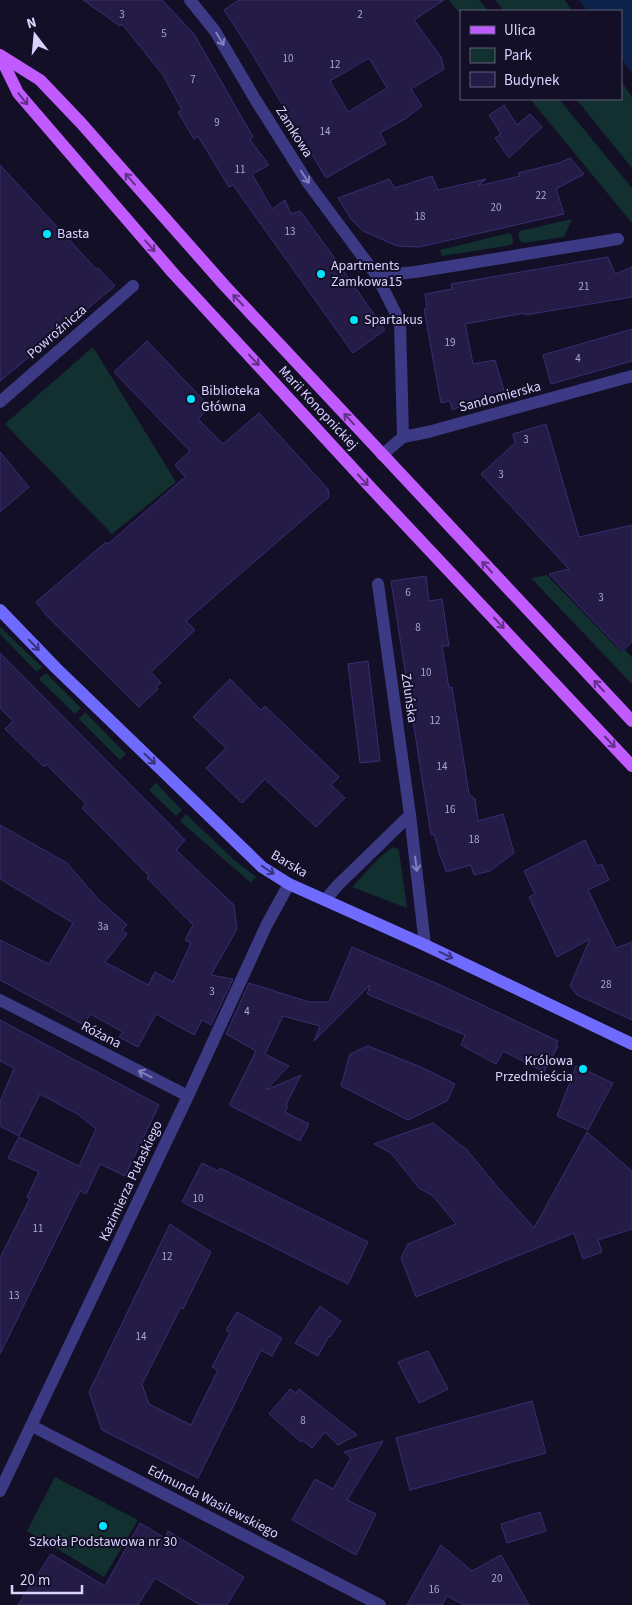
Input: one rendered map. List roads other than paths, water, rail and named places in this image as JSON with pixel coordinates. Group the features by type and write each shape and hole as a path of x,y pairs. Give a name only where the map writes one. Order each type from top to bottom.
{"main road":[{"name":"Marii Konopnickiej","path":"0,55 40,80 81,123 224,286 632,721"},
{"name":"Marii Konopnickiej","path":"0,55 18,94 173,273 370,488 632,766"}],"street":[{"name":"Zamkowa","path":"190,0 215,31 308,183 377,276 400,322 402,437"},
{"path":"377,276 415,272 618,239"},
{"name":"Powroźnicza","path":"0,402 133,286"},
{"name":"Sandomierska","path":"402,437 428,432 632,376"},
{"path":"382,455 402,437"},
{"name":"Zduńska","path":"378,584 410,816 425,945"},
{"name":"Barska","path":"0,610 56,668 262,867 289,884 425,945 632,1044"},
{"path":"325,900 338,885 410,816"},
{"name":"Kazimierza Pułaskiego","path":"0,1491 188,1096 266,926 289,884"},
{"name":"Różana","path":"0,1000 188,1096"},
{"name":"Edmunda Wasilewskiego","path":"32,1426 380,1605"}],"water":[{"path":"579,0 632,0 632,73 622,59 622,10 586,10"}],"place":[{"name":"Basta","path":"47,234"},
{"name":"Apartments Zamkowa15","path":"321,274"},
{"name":"Spartakus","path":"354,320"},
{"name":"Biblioteka Główna","path":"191,399"},
{"name":"Królowa Przedmieścia","path":"583,1069"},
{"name":"Szkoła Podstawowa nr 30","path":"103,1526"}]}
